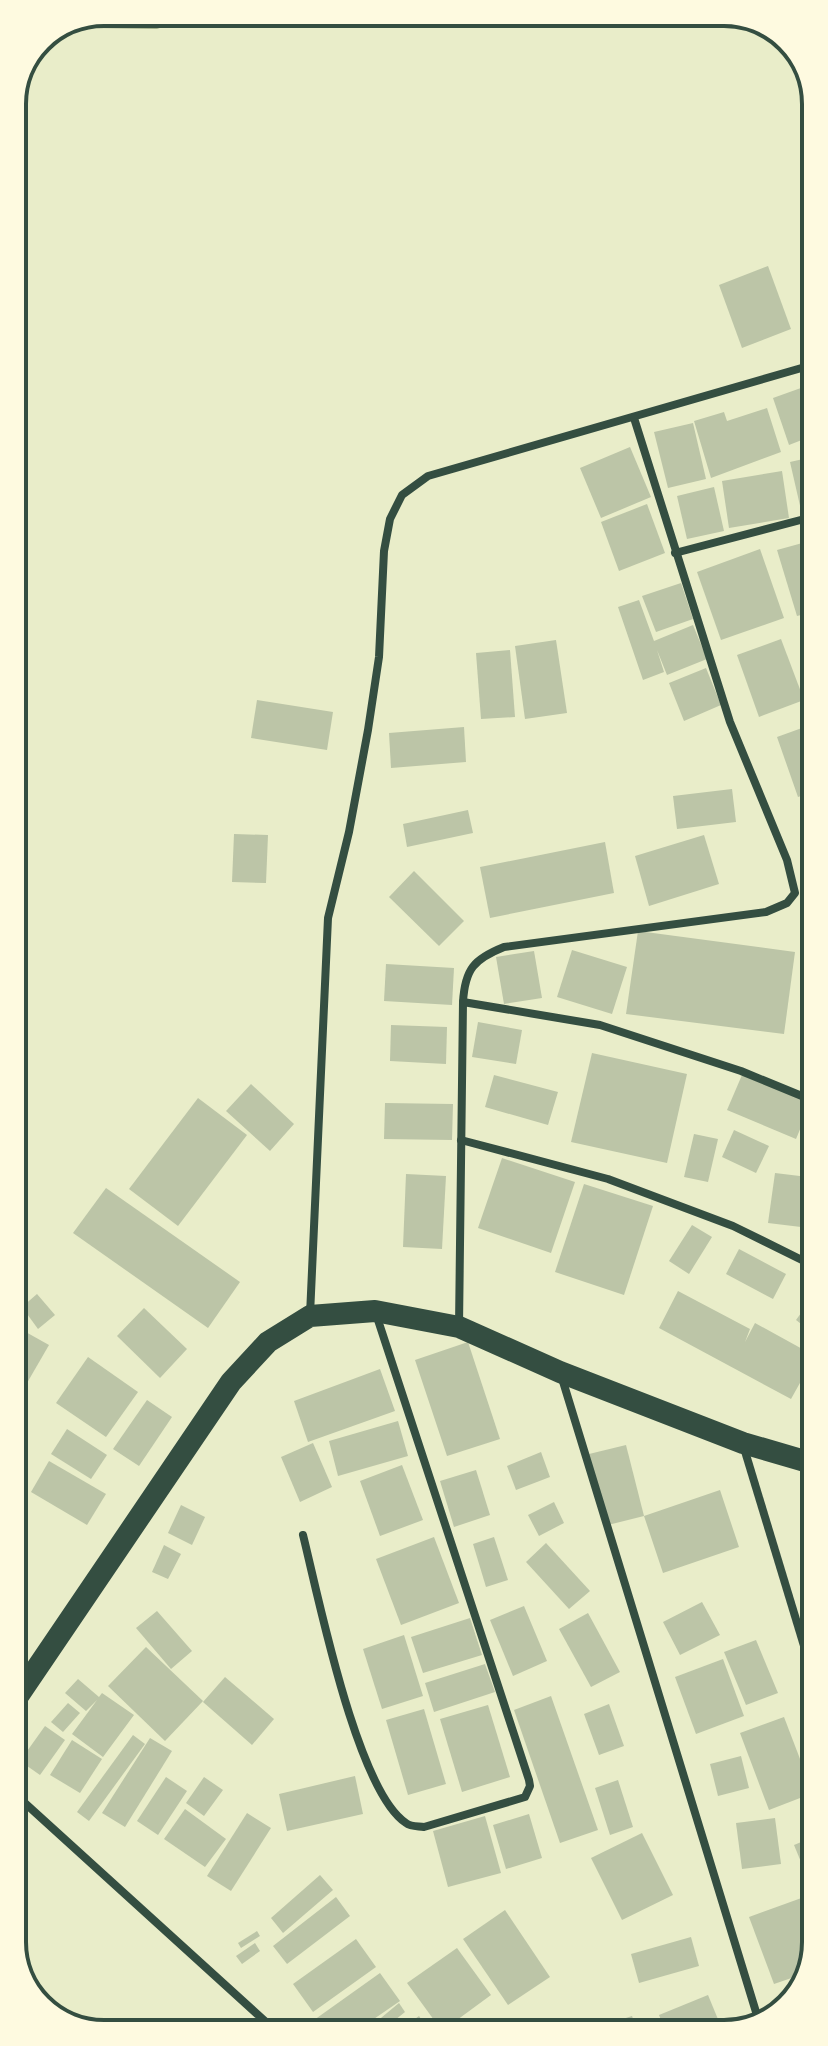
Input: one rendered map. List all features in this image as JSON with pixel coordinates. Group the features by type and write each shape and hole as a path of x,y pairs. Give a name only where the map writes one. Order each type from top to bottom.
{"highway":[{"path":"26,1684 231,1382 268,1342 310,1316 375,1311 459,1327 560,1372 743,1443 802,1460"}],"street":[{"path":"310,1316 328,918 349,832 368,730 379,657 384,551 390,519 402,495 428,476 802,368"},
{"path":"459,1327 463,1002 469,971 484,955 504,947 766,912 787,903 795,893 787,860 730,722 634,418"},
{"path":"675,553 802,520"},
{"path":"463,1002 600,1025 728,1066 802,1096"},
{"path":"461,1140 608,1179 733,1226 802,1260"},
{"path":"303,1535 339,1680 375,1782 398,1816 412,1826 424,1827 525,1797 529,1780 375,1311"},
{"path":"560,1372 756,2013"},
{"path":"743,1443 802,1639"},
{"path":"26,1804 264,2020"}],"building":[{"path":"768,266 791,329 742,348 719,285"},
{"path":"802,388 802,440 789,445 773,398"},
{"path":"767,408 781,452 711,478 694,421 724,412 727,421"},
{"path":"693,423 706,479 668,488 654,432"},
{"path":"630,447 651,497 601,518 580,468"},
{"path":"802,459 801,510 790,462"},
{"path":"782,471 789,518 729,528 722,481"},
{"path":"714,487 724,531 687,539 677,496"},
{"path":"647,504 665,553 619,571 601,522"},
{"path":"802,543 802,615 797,616 777,550"},
{"path":"760,549 784,618 721,640 697,572"},
{"path":"681,583 693,619 656,632 642,596"},
{"path":"639,600 654,641 693,625 707,659 667,675 657,650 664,672 643,680 618,607"},
{"path":"781,639 802,701 759,717 737,655"},
{"path":"556,640 567,713 525,719 515,646"},
{"path":"510,650 515,717 481,719 476,653"},
{"path":"706,668 721,705 684,721 669,683"},
{"path":"257,700 333,712 327,750 251,738"},
{"path":"464,727 466,762 391,768 389,733"},
{"path":"802,728 802,796 798,797 777,737"},
{"path":"732,789 736,822 677,829 673,796"},
{"path":"468,810 473,833 407,847 403,824"},
{"path":"234,834 268,835 266,883 232,882"},
{"path":"704,835 719,884 649,906 635,856"},
{"path":"605,842 614,893 490,918 480,867"},
{"path":"414,871 464,921 439,946 389,897"},
{"path":"638,931 795,952 784,1034 626,1014"},
{"path":"572,950 627,967 612,1014 557,997"},
{"path":"534,951 542,998 504,1004 496,957"},
{"path":"386,964 454,968 452,1005 384,1001"},
{"path":"478,1022 522,1030 516,1064 472,1057"},
{"path":"391,1025 447,1027 446,1064 390,1061"},
{"path":"592,1053 687,1074 667,1163 571,1142"},
{"path":"494,1075 558,1092 548,1125 485,1107"},
{"path":"742,1075 802,1099 802,1125 796,1139 727,1110"},
{"path":"251,1084 294,1124 270,1151 226,1111"},
{"path":"198,1098 247,1135 178,1226 129,1189"},
{"path":"385,1103 453,1104 452,1140 384,1139"},
{"path":"734,1130 769,1146 756,1173 722,1157"},
{"path":"694,1134 718,1139 708,1182 684,1177"},
{"path":"502,1158 575,1182 551,1253 478,1228"},
{"path":"775,1173 802,1176 801,1227 768,1223"},
{"path":"406,1174 446,1176 442,1249 403,1247"},
{"path":"584,1184 653,1206 624,1295 555,1272"},
{"path":"106,1188 240,1282 208,1328 73,1233"},
{"path":"692,1225 712,1237 689,1274 669,1261"},
{"path":"739,1249 786,1274 773,1299 726,1274"},
{"path":"678,1291 750,1329 745,1342 755,1323 802,1349 802,1379 791,1399 659,1328"},
{"path":"37,1294 55,1315 38,1329 26,1312 26,1304"},
{"path":"144,1308 187,1349 160,1378 117,1336"},
{"path":"26,1332 49,1345 26,1382"},
{"path":"468,1342 500,1439 447,1456 415,1360"},
{"path":"88,1357 138,1392 106,1437 56,1403"},
{"path":"380,1369 395,1411 308,1442 294,1401"},
{"path":"147,1400 172,1417 139,1466 113,1449"},
{"path":"398,1421 408,1456 338,1476 329,1441"},
{"path":"67,1429 107,1455 91,1479 51,1454"},
{"path":"313,1443 332,1487 300,1502 281,1457"},
{"path":"626,1445 644,1516 608,1525 589,1454"},
{"path":"541,1452 550,1477 516,1490 507,1466"},
{"path":"49,1461 106,1494 87,1525 31,1492"},
{"path":"402,1465 423,1520 380,1536 360,1481"},
{"path":"476,1470 490,1515 454,1527 440,1481"},
{"path":"720,1490 739,1547 663,1573 644,1516"},
{"path":"554,1502 564,1523 539,1536 528,1515"},
{"path":"181,1505 205,1517 192,1545 168,1533"},
{"path":"434,1537 459,1603 401,1625 376,1559"},
{"path":"494,1537 508,1580 486,1587 473,1544"},
{"path":"546,1543 590,1591 569,1609 526,1562"},
{"path":"164,1545 181,1554 168,1579 152,1572"},
{"path":"702,1602 720,1635 680,1655 663,1622"},
{"path":"524,1606 547,1661 513,1676 490,1620"},
{"path":"157,1611 192,1651 171,1669 136,1628"},
{"path":"588,1613 620,1672 591,1687 559,1629"},
{"path":"470,1618 482,1655 423,1673 411,1637"},
{"path":"404,1635 423,1696 382,1709 363,1649"},
{"path":"756,1640 778,1693 746,1705 724,1652"},
{"path":"146,1647 203,1701 165,1741 108,1686"},
{"path":"723,1659 744,1716 696,1734 675,1677"},
{"path":"485,1664 495,1692 434,1712 425,1683"},
{"path":"225,1677 274,1719 252,1745 203,1702"},
{"path":"78,1679 99,1697 102,1693 134,1715 103,1757 72,1734 97,1700 86,1711 65,1693"},
{"path":"551,1696 598,1830 560,1843 514,1710"},
{"path":"68,1703 80,1713 63,1732 51,1722"},
{"path":"609,1704 624,1746 599,1755 584,1714"},
{"path":"488,1705 510,1777 462,1792 440,1719"},
{"path":"424,1709 446,1784 408,1795 386,1720"},
{"path":"784,1717 802,1764 802,1797 769,1810 740,1733"},
{"path":"45,1726 65,1740 40,1775 26,1765 26,1753"},
{"path":"133,1735 145,1744 89,1821 77,1812"},
{"path":"150,1738 172,1751 125,1827 102,1813"},
{"path":"72,1740 102,1759 80,1793 50,1775"},
{"path":"741,1756 749,1788 718,1796 710,1764"},
{"path":"355,1776 363,1814 287,1831 279,1794"},
{"path":"166,1777 187,1791 158,1835 137,1821"},
{"path":"204,1777 223,1790 204,1816 186,1803"},
{"path":"618,1780 633,1827 610,1835 595,1788"},
{"path":"185,1809 226,1839 205,1867 164,1839"},
{"path":"247,1813 271,1828 231,1891 207,1876"},
{"path":"529,1814 542,1858 506,1869 493,1825"},
{"path":"485,1816 501,1873 448,1887 433,1831"},
{"path":"775,1818 781,1864 742,1869 736,1823"},
{"path":"642,1833 673,1895 622,1920 591,1858"},
{"path":"802,1842 802,1864 794,1845"},
{"path":"320,1875 333,1890 283,1933 271,1918"},
{"path":"336,1897 350,1916 287,1964 273,1946"},
{"path":"802,1898 801,1958 794,1977 774,1984 749,1917"},
{"path":"505,1910 550,1977 508,2005 463,1939"},
{"path":"257,1931 260,1936 241,1948 238,1943"},
{"path":"691,1937 699,1966 639,1983 631,1954"},
{"path":"356,1939 376,1967 313,2012 293,1984"},
{"path":"255,1943 260,1951 242,1964 236,1956"},
{"path":"457,1948 491,1995 457,2020 434,2020 407,1983"},
{"path":"380,1973 400,2001 372,2020 314,2020"},
{"path":"708,1995 718,2020 661,2020 659,2015"},
{"path":"399,2003 405,2012 395,2020 378,2020"}]}
